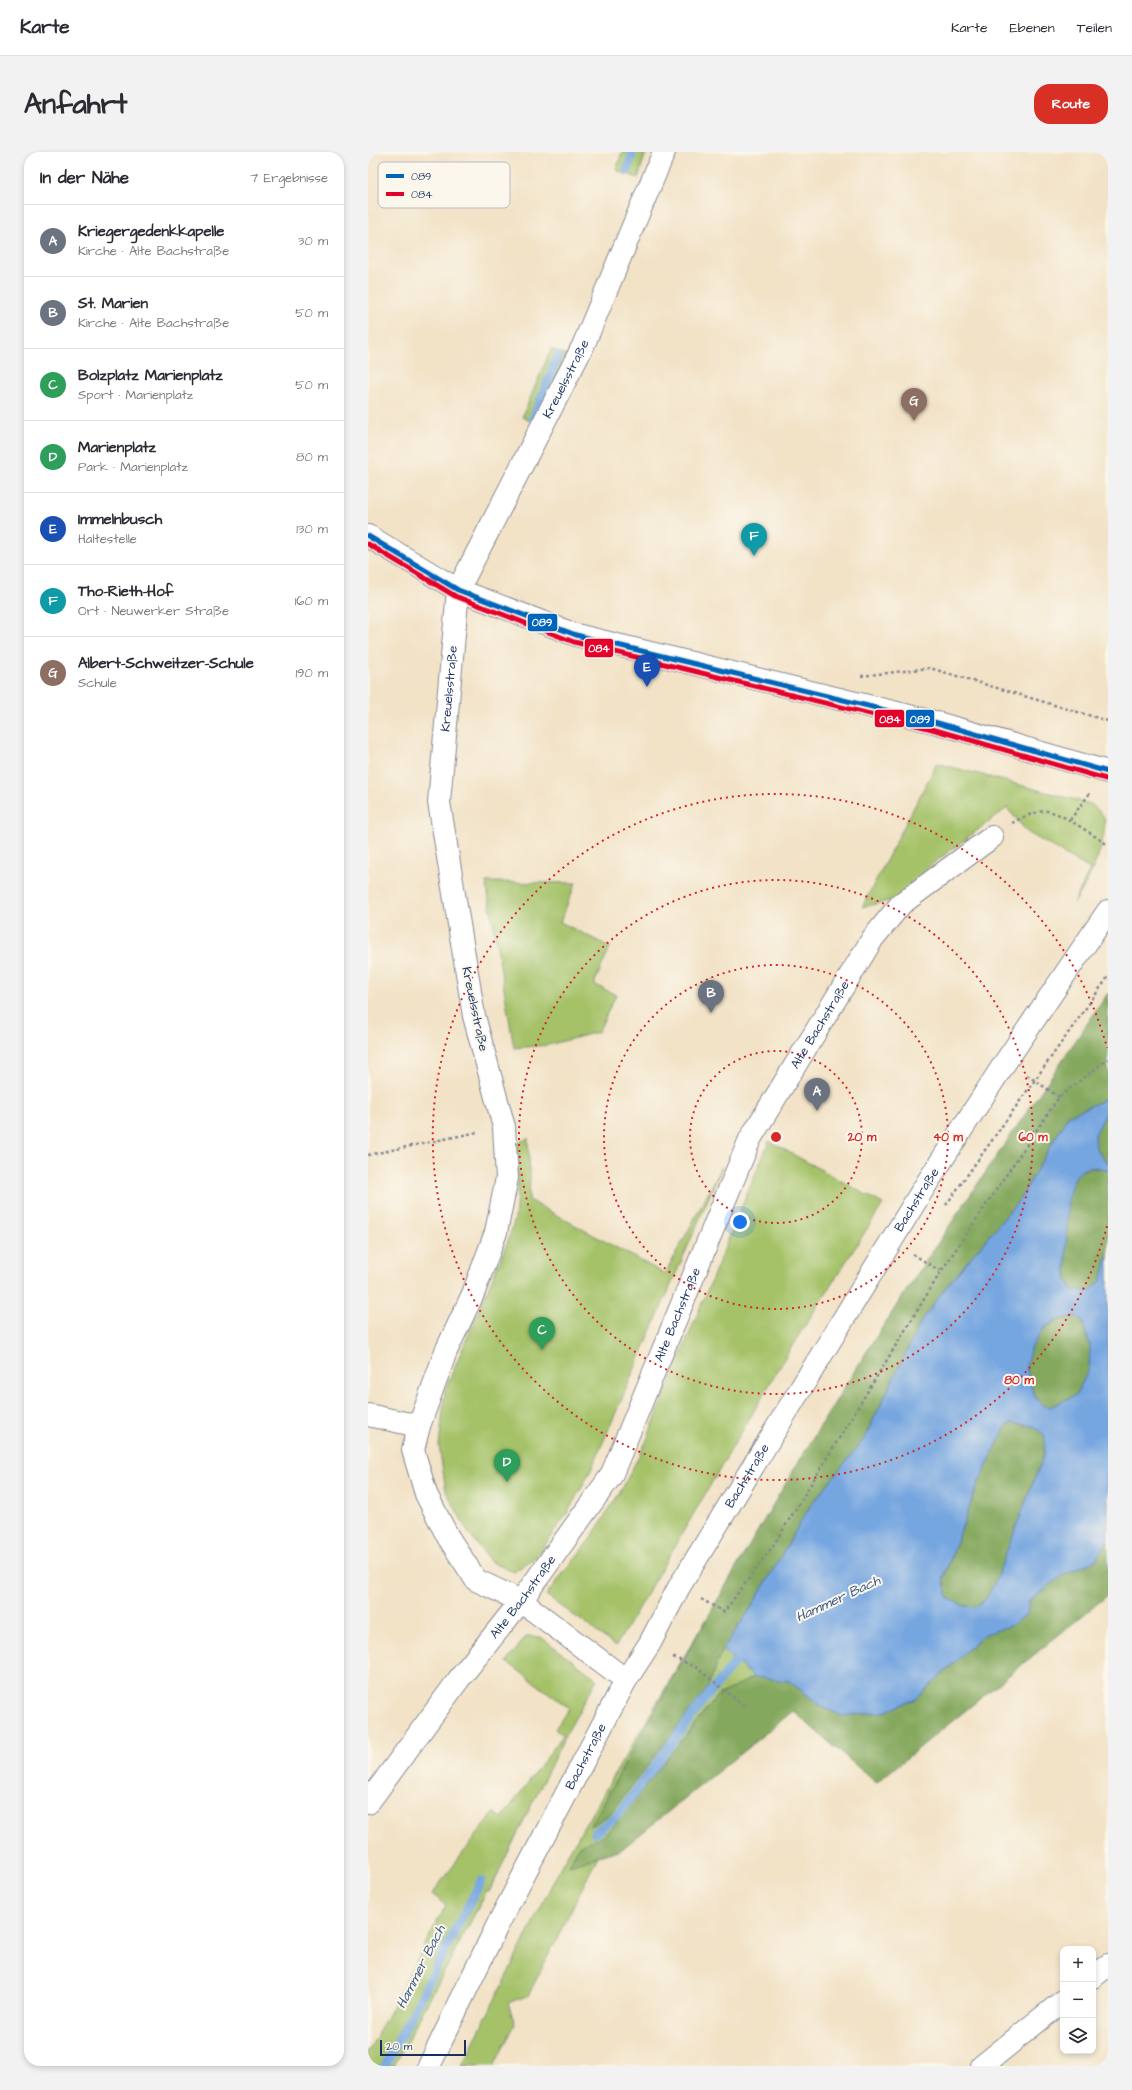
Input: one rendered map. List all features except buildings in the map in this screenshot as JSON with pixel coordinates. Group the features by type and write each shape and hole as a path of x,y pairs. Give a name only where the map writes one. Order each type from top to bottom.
{"street":[{"name":"Kreuelsstraße","path":"626,1680 521,1601 476,1580 448,1537 426,1494 413,1450 419,1426 446,1351 473,1294 496,1232 507,1178 504,1126 474,1016 439,802 458,590 583,346 664,152"},
{"path":"368,536 458,590 576,635 934,722 1107,772"},
{"name":"Alte Bachstraße","path":"368,1803 459,1679 521,1601 611,1476 750,1140 873,938 901,904 992,837"},
{"name":"Bachstraße","path":"429,2066 499,1922 626,1680 650,1643 679,1587 925,1186 1006,1061 1108,911"},
{"path":"368,1415 419,1426"},
{"path":"1096,1975 1108,1965"},
{"path":"982,2066 1060,2003"}],"path":[{"path":"859,676 930,668 1108,721"},
{"path":"1070,820 1107,772"},
{"path":"992,837 1021,818 1046,810 1070,820 1108,845"},
{"path":"944,1209 1036,1081 1108,977"},
{"path":"703,1600 724,1612 768,1552 942,1270 1059,1097 1108,1059"},
{"path":"1036,1081 1059,1097"},
{"path":"368,1155 504,1126"},
{"path":"916,1247 911,1253 935,1268 942,1270"},
{"path":"699,1606 707,1594"},
{"path":"697,1668 744,1707"}],"green space":[{"path":"622,152 646,152 638,178 616,170"},
{"path":"551,349 569,356 538,425 522,417"},
{"path":"937,763 1091,804 1101,813 1104,817 1104,827 1100,850 1091,873 1074,903 1090,869 1027,832 1007,808 931,865 894,900 862,907"},
{"path":"486,882 576,883 560,922 610,947 594,984 616,995 598,1032 548,1045 514,1048"},
{"path":"1108,993 1108,1098 1068,1116 1020,1199 946,1287 922,1320 864,1439 809,1508 748,1613 722,1650 707,1689 610,1814 590,1827 729,1580 816,1433 922,1266"},
{"path":"1108,1109 1108,1162 1106,1162 1096,1147 1095,1136"},
{"path":"528,1138 530,1176 529,1200 665,1274 722,1167 591,1470 568,1512 537,1556 514,1572 491,1562 469,1534 446,1491 439,1446 445,1390 506,1246 515,1219 518,1181 512,1146"},
{"path":"769,1141 883,1204 792,1346 616,1646 546,1595 591,1538 623,1487 647,1440 666,1390"},
{"path":"1100,1168 1108,1171 1108,1253 1101,1281 1090,1291 1073,1290 1066,1279 1065,1241 1068,1197 1071,1185 1077,1173 1087,1169"},
{"path":"1076,1316 1082,1320 1090,1346 1089,1369 1076,1395 1050,1407 1042,1405 1034,1396 1026,1367 1030,1350 1043,1329 1056,1320"},
{"path":"1011,1423 1033,1426 1045,1436 1044,1454 995,1582 986,1599 976,1607 964,1606 948,1598 943,1580 978,1484 1006,1426"},
{"path":"1108,1538 1108,1595 876,1783 793,1711 622,1849 569,1865 580,1845 599,1838 612,1828 717,1696 754,1677 789,1681 821,1706 842,1716 884,1712 916,1699 983,1635 1012,1625 1029,1601 1065,1574 1096,1560"},
{"path":"699,1631 590,1827 707,1689 722,1650 754,1677 717,1696 612,1828 599,1838 580,1845 569,1865 598,1856 528,1996 508,2003 515,2024 494,2066 462,2066 562,1864"},
{"path":"526,1636 541,1637 597,1679 565,1736 489,1892 487,1891 394,2066 368,2066 368,2052 446,1905 432,1894 494,1812 502,1818 563,1735 555,1729 569,1708 507,1662"}],"water":[{"path":"1108,1098 1108,1109 1095,1135 1096,1149 1106,1162 1108,1162 1108,1171 1094,1167 1084,1169 1077,1176 1072,1185 1069,1197 1066,1250 1066,1279 1073,1290 1090,1291 1101,1281 1108,1253 1108,1538 1096,1560 1065,1574 1029,1601 1027,1614 1012,1625 983,1635 916,1699 884,1712 842,1716 821,1706 789,1681 754,1677 722,1650 748,1613 809,1508 864,1439 922,1320 946,1287 1020,1199 1068,1116","holes":["1076,1316 1082,1320 1090,1346 1089,1369 1076,1395 1050,1407 1042,1405 1034,1396 1026,1367 1030,1350 1043,1329 1056,1320","1011,1423 1033,1426 1045,1436 1044,1454 995,1582 986,1599 976,1607 964,1606 948,1598 943,1579 978,1484 1006,1426"]}],"waterway":[{"path":"627,171 633,152"},
{"path":"533,419 558,356"},
{"name":"Hammer Bach","path":"594,1833 617,1816 704,1700 736,1661 746,1657"},
{"name":"Hammer Bach","path":"385,2066 481,1881"}],"transit line":[{"name":"089","path":"368,536 458,590 576,635 934,722 1108,772"},
{"name":"084","path":"368,544 455,596 574,642 932,729 1106,779"}],"place":[{"name":"Albert-Schweitzer-Schule","path":"914,421"},
{"name":"Tho-Rieth-Hof","path":"754,556"},
{"name":"Immelnbusch","path":"647,687"},
{"name":"St. Marien","path":"711,1013"},
{"name":"Kriegergedenkkapelle","path":"817,1111"},
{"name":"Bolzplatz Marienplatz","path":"542,1350"},
{"name":"Marienplatz","path":"507,1482"}]}
